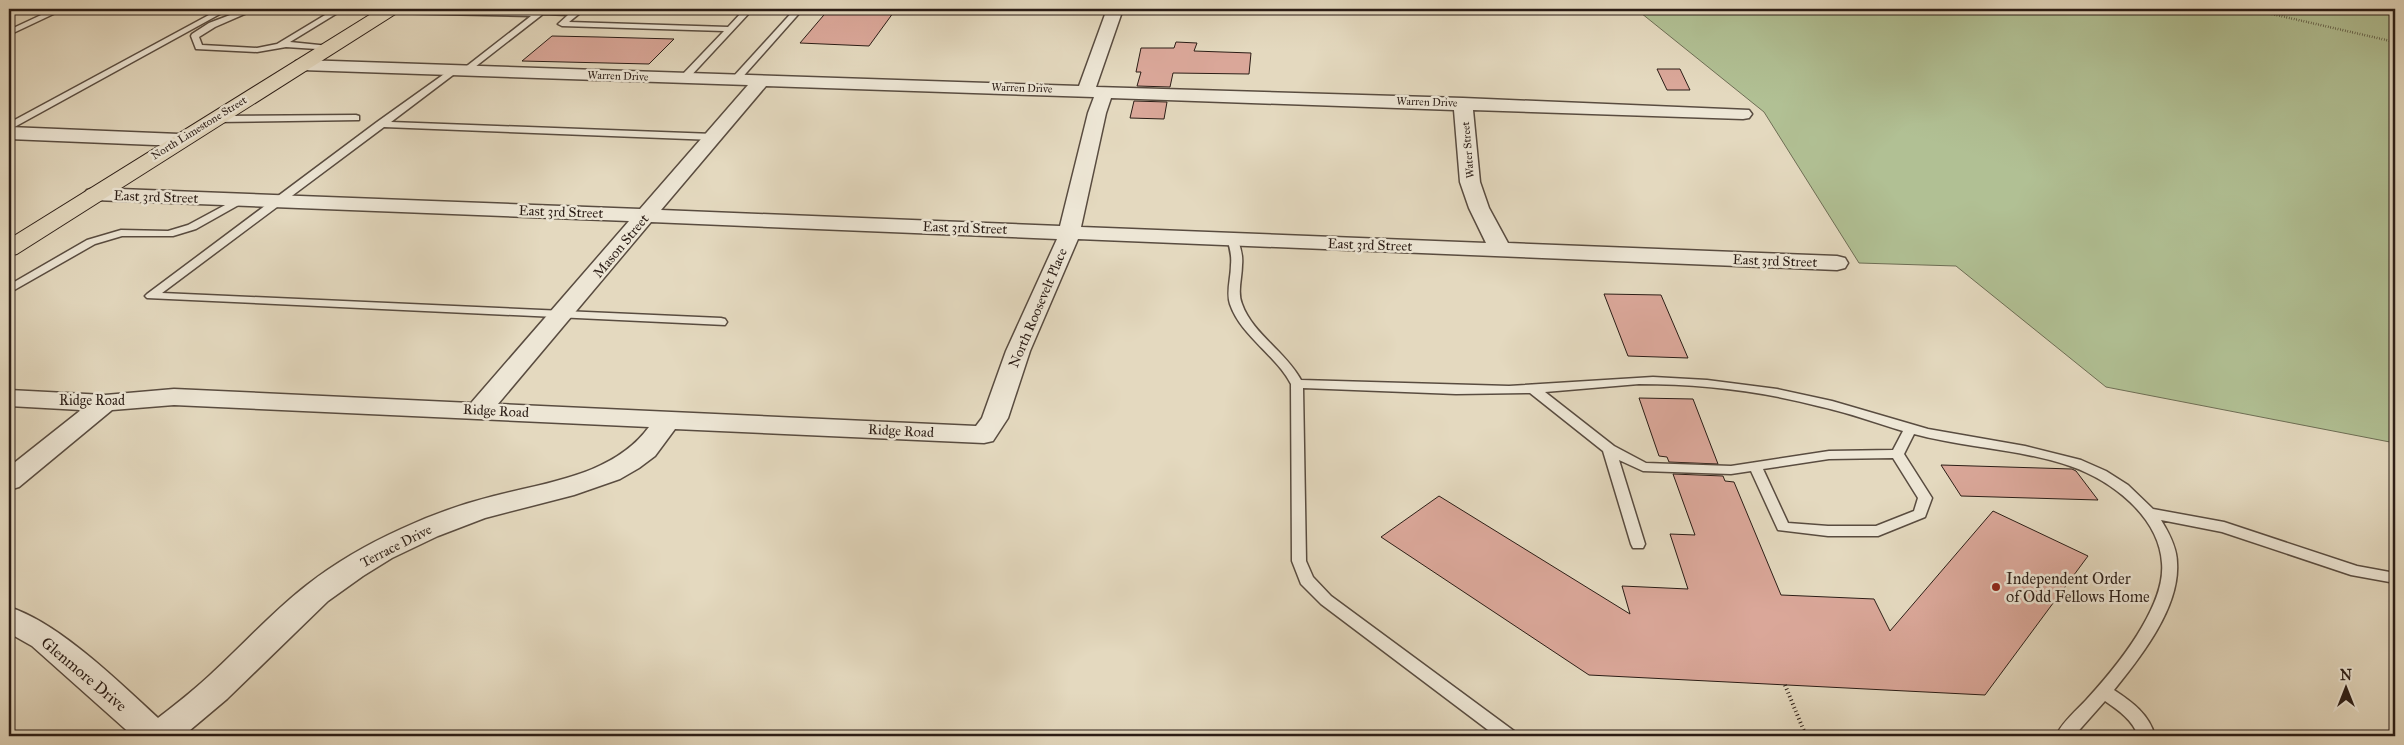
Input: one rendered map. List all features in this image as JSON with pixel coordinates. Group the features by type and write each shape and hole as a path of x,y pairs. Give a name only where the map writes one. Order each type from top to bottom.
{"main road":[{"name":"North Limestone Street","path":"9,249 389,10"}],"street":[{"name":"North Roosevelt Place","path":"984,435 995,418 1018,352 1056,272 1069,233 1097,113 1096,91 1115,9"},
{"name":"Warren Drive","path":"302,65 1743,114"},
{"name":"Mason Street","path":"479,410 762,80"},
{"name":"Water Street","path":"1463,103 1470,182 1479,208 1501,250"},
{"path":"9,133 180,140"},
{"name":"East 3rd Street","path":"94,194 1836,263"},
{"name":"Ridge Road","path":"9,398 105,402 174,397 984,435"},
{"path":"9,481 105,402"},
{"name":"Terrace Drive","path":"157,736 221,684 296,611 352,568 435,526 476,511 602,475 627,463 645,450 668,420"},
{"name":"Glenmore Drive","path":"9,619 43,638 157,736"}],"lane":[{"path":"9,33 60,9"},
{"path":"9,127 225,9"},
{"path":"252,9 194,36 199,47 256,50 282,46 328,48"},
{"path":"282,46 280,44 340,9"},
{"path":"493,14 500,9"},
{"path":"527,9 578,11"},
{"path":"684,78 748,10 725,9"},
{"path":"736,80 798,9"},
{"path":"389,10 526,15 544,10"},
{"path":"544,10 380,124 151,296 721,322"},
{"path":"578,11 562,24 730,29"},
{"path":"214,119 356,118"},
{"path":"380,124 714,137"},
{"path":"9,290 91,242 121,233 169,234 177,232 218,214 240,200"},
{"path":"1232,240 1237,259 1233,287 1237,305 1248,323 1291,369 1297,384 1299,561 1306,580 1326,600 1508,736"},
{"path":"1297,384 1509,390 1615,381 1663,381 1719,385 1766,390 1812,400 1944,437 2028,449 2068,459 2109,478 2136,498 2149,513 2165,542 2170,565 2166,597 2150,628 2103,690 2064,736"},
{"path":"1533,389 1609,449 1643,467 1731,470 1829,454 1898,454"},
{"path":"1898,454 1911,428"},
{"path":"1609,449 1638,544"},
{"path":"1754,466 1783,527 1828,532 1878,532 1920,514 1925,498 1898,454"},
{"path":"2149,513 2224,527 2356,571 2395,578"},
{"path":"2103,690 2134,715 2146,731 2146,736"}],"path":[{"path":"2250,9 2395,42"},
{"path":"1784,685 1806,736"}],"green space":[{"path":"1636,9 2395,9 2395,443 2106,387 1956,266 1859,263 1764,112"}],"building":[{"path":"829,9 896,9 869,46 800,43"},
{"path":"552,36 674,39 649,64 522,61"},
{"path":"1176,42 1197,43 1194,51 1251,53 1249,74 1173,73 1170,87 1137,86 1141,72 1136,72 1141,48 1174,48"},
{"path":"1657,69 1680,69 1690,90 1667,90"},
{"path":"1134,101 1167,102 1164,119 1130,118"},
{"path":"1604,294 1661,295 1688,358 1628,356"},
{"path":"1639,398 1693,399 1718,464 1669,462 1667,457 1659,456"},
{"path":"1941,465 2072,469 2076,471 2098,500 1961,496"},
{"name":"Independent Order of Odd Fellows Home","path":"1673,474 1723,476 1725,481 1734,482 1781,595 1874,599 1890,631 1993,511 2088,556 1985,695 1589,675 1381,537 1439,496 1630,614 1622,586 1688,589 1670,534 1695,535"}],"place":[{"name":"Independent Order of Odd Fellows Home","path":"1996,587"}]}
